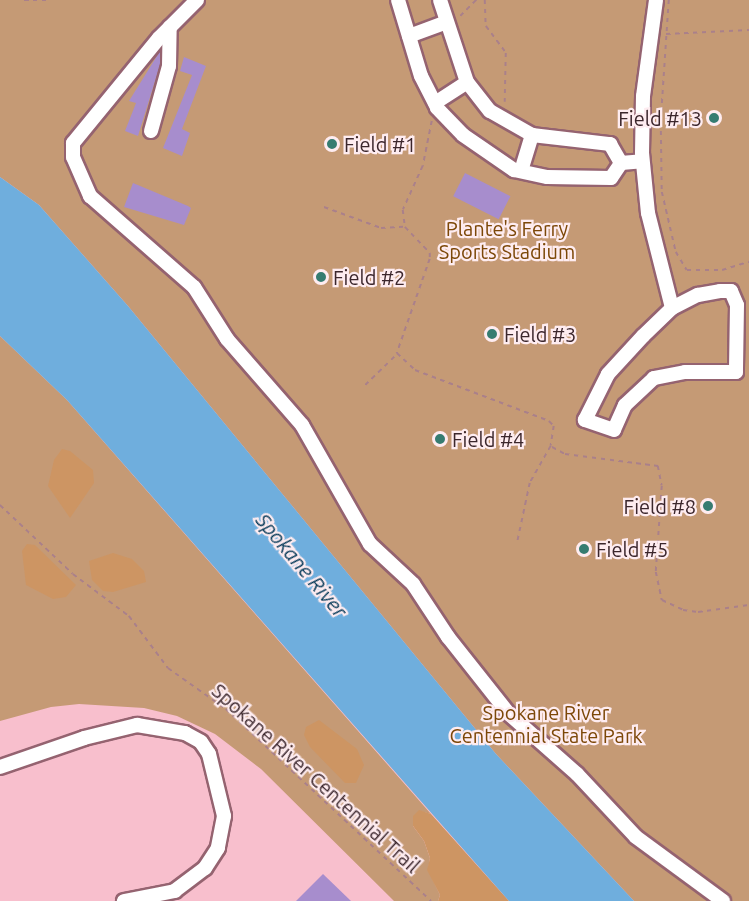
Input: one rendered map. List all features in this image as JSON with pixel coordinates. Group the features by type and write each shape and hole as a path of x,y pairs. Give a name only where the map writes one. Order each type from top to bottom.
{"lane":[{"path":"197,0 170,27 73,144 73,157 90,196 194,287 227,339 302,426 370,544 413,584 448,637 508,714 577,774 636,837 723,901"},
{"path":"398,0 409,36 438,108 462,135 521,171 548,177 611,178 621,163"},
{"path":"440,0 467,82 490,111 532,135 599,140 610,144 621,163"},
{"path":"656,0 644,96 642,162 648,213 672,308"},
{"path":"409,36 447,22"},
{"path":"151,131 168,66 170,27"},
{"path":"438,108 467,82"},
{"path":"521,171 532,135"},
{"path":"621,163 642,162"},
{"path":"731,291 737,305 736,372 686,372 654,378 626,405 614,430 585,420 608,374 672,308 698,296 731,291"},
{"path":"0,767 84,738 137,726 185,733 201,742 208,754 224,816 218,848 205,868 175,891 124,901"}],"path":[{"path":"24,0 49,0"},
{"path":"460,16 476,0"},
{"path":"485,0 486,26 506,54 505,102"},
{"path":"669,0 665,34 662,192 676,252 687,270 722,270 749,262"},
{"path":"665,34 749,30"},
{"path":"365,385 397,353 430,259 430,253 405,227 404,210 423,166 429,130 438,108"},
{"path":"324,207 381,228 405,227"},
{"path":"397,353 415,370 549,421 554,426 551,446 530,483 517,544"},
{"path":"551,446 565,454 658,466 662,486 656,572 662,600 683,610 698,612 749,605"},
{"name":"Spokane River Centennial Trail","path":"0,505 72,574 129,616 168,668 226,709 431,901"}],"green space":[{"name":"Plante's Ferry Sports Stadium","path":"0,0 749,0 749,901 634,901 496,754 128,306 39,205 0,177"},
{"path":"0,336 67,400 431,814 419,811 413,826 424,841 430,858 428,870 440,895 438,901 394,901 261,769 215,734 177,716 144,708 79,704 51,707 0,721"}],"shaded area":[{"path":"62,449 70,451 93,470 94,483 70,518 48,486 54,460"},
{"path":"27,544 35,545 76,585 66,597 53,599 26,585 22,551"},
{"path":"113,553 132,559 144,571 146,582 113,592 103,591 92,580 89,561"},
{"path":"319,720 357,749 364,765 356,783 345,783 310,747 304,735 306,727"},
{"path":"419,810 431,814 509,901 438,901 440,895 427,870 430,858 424,841 413,826 413,816"}],"water":[{"name":"Spokane River","path":"0,177 39,205 128,306 496,754 634,901 509,901 67,400 0,336"}],"building":[{"path":"160,51 160,65 138,136 125,131 136,103 129,101"},
{"path":"184,57 206,66 182,129 190,133 182,156 163,148 192,75 180,71"},
{"path":"465,173 510,196 499,219 453,196"},
{"path":"133,183 191,208 184,225 124,207"},
{"path":"323,874 351,901 296,901"}],"place":[{"name":"Field #13","path":"714,118"},
{"name":"Field #1","path":"332,144"},
{"name":"Field #2","path":"321,277"},
{"name":"Field #3","path":"492,334"},
{"name":"Field #4","path":"440,439"},
{"name":"Field #8","path":"708,506"},
{"name":"Field #5","path":"584,549"}],"park label":[{"name":"Spokane River Centennial State Park","path":"546,724"}]}
